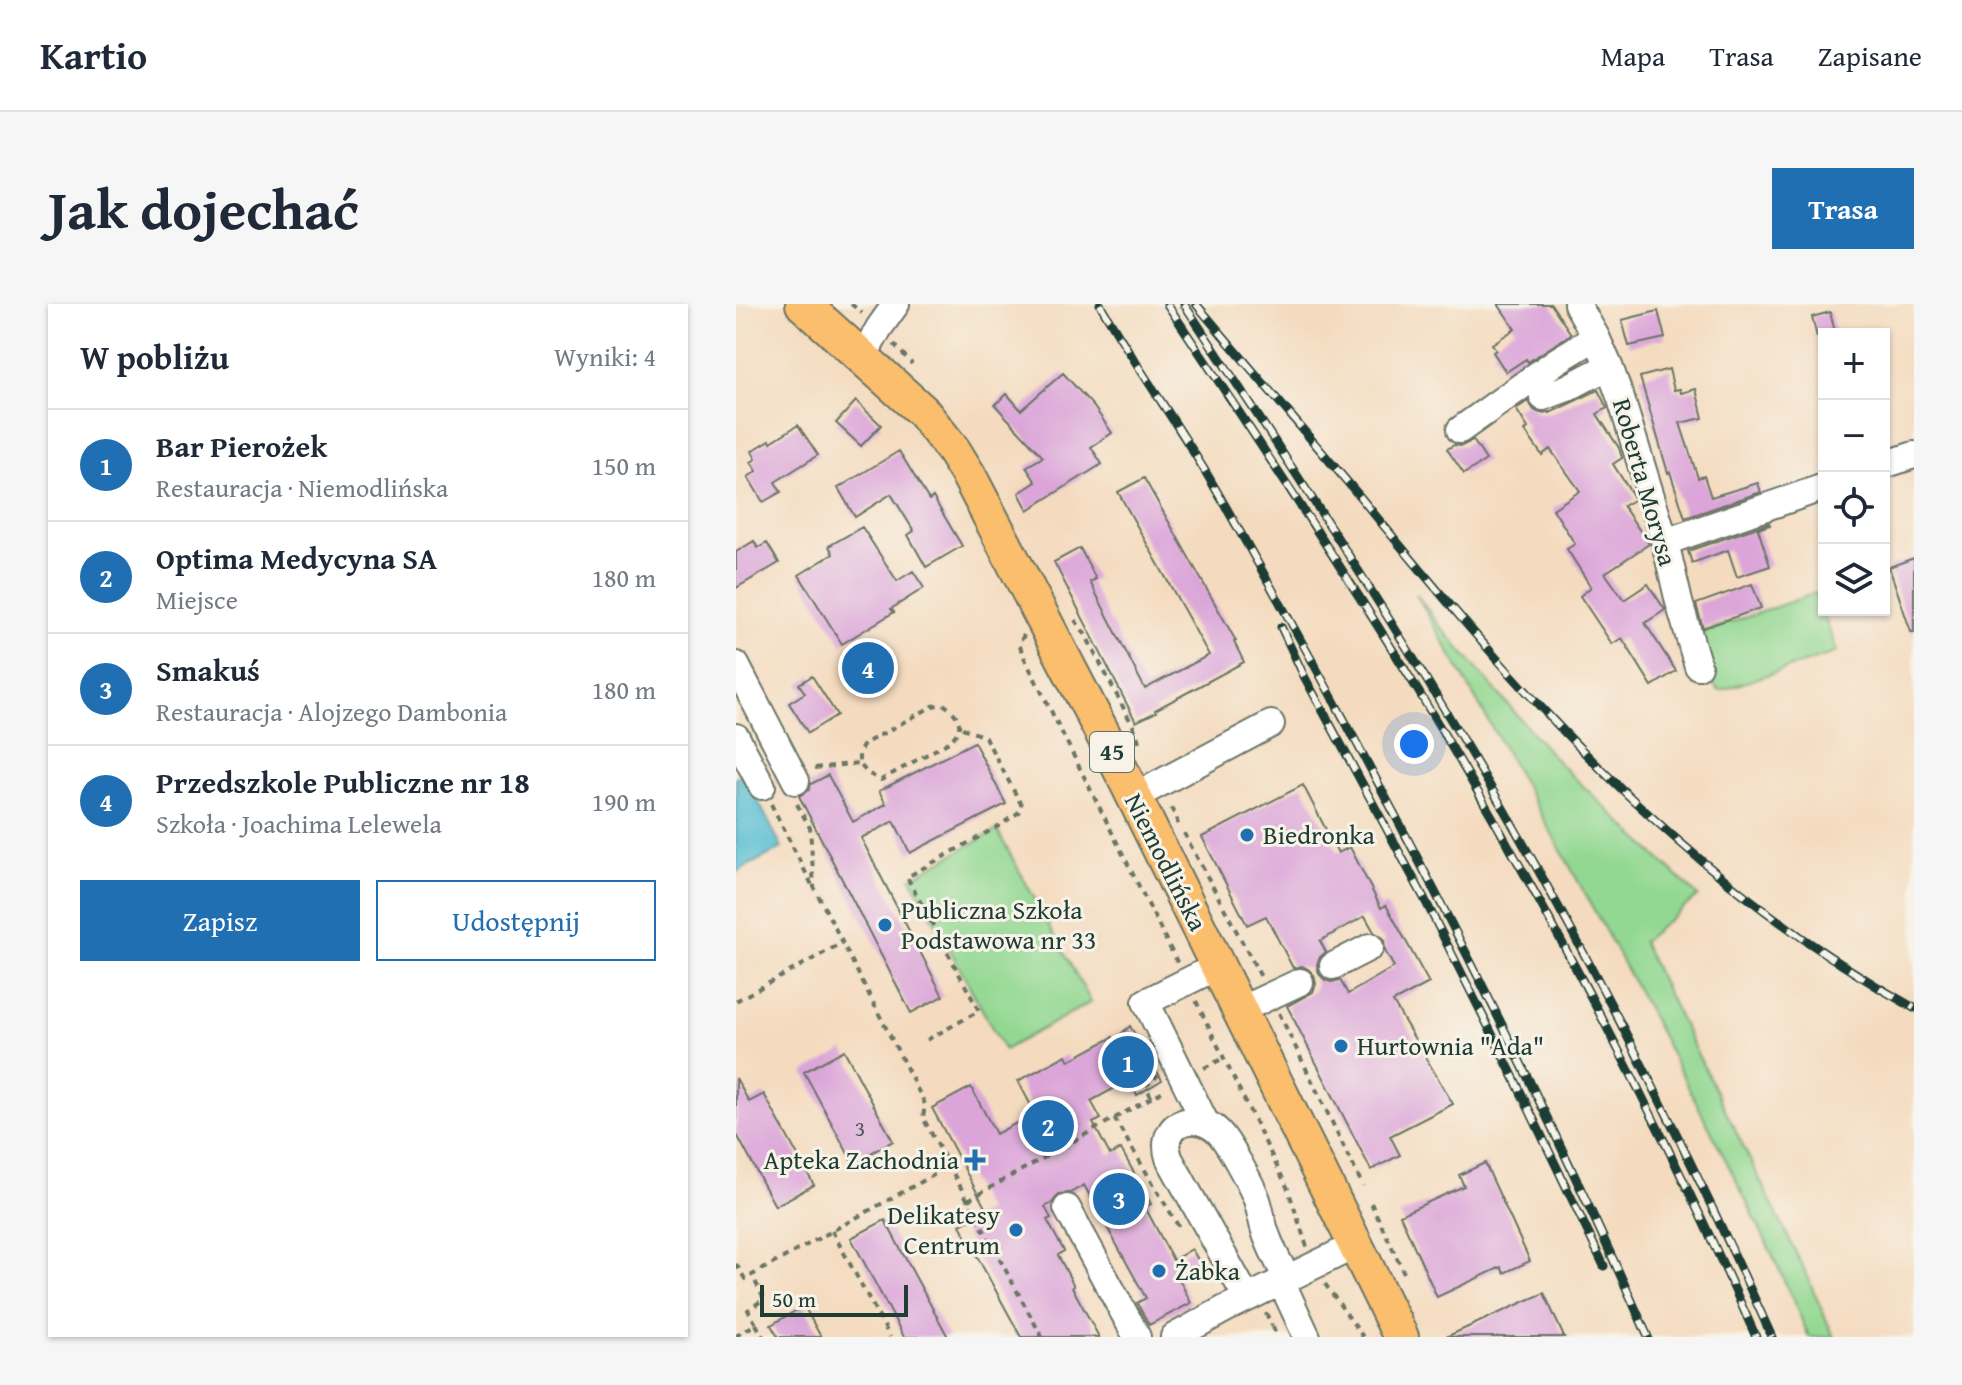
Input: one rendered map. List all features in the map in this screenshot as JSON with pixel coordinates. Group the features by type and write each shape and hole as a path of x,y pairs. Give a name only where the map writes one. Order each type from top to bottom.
{"main road":[{"name":"Niemodlińska","path":"803,304 922,411 969,476 1134,797 1401,1337"}],"street":[{"path":"863,357 896,304"},
{"name":"Roberta Morysa","path":"1577,304 1609,366 1665,542 1698,666"},
{"path":"1460,430 1558,360 1596,337"},
{"path":"1543,397 1609,366"},
{"path":"1890,463 1914,455"},
{"path":"1665,542 1818,489"},
{"path":"736,665 804,774"},
{"path":"1134,797 1271,724"},
{"path":"736,737 762,786"},
{"path":"1333,966 1370,947"},
{"path":"1205,1122 1146,1002 1218,966"},
{"path":"1240,1010 1300,982"},
{"path":"1247,1298 1173,1168 1166,1138 1170,1130 1185,1122 1205,1122 1223,1137 1256,1198 1267,1237 1307,1337"},
{"path":"1067,1208 1137,1337"},
{"path":"1174,1337 1356,1245"}],"path":[{"path":"1026,631 1019,644 1024,657 1292,1197 1309,1252"},
{"path":"943,704 958,718 960,727 957,735 949,742 881,780 867,773 859,763 859,753 864,744 933,706 943,704"},
{"path":"927,1040 979,1011 907,877 997,827 1021,808 985,737 960,727"},
{"path":"814,887 810,828 790,790 804,774 859,763"},
{"path":"762,786 925,1104 923,1118 1042,1337"},
{"path":"1178,825 1271,996 1363,1186"},
{"path":"736,1001 842,943"},
{"path":"1151,1097 1146,1085 1154,1080 1158,1072"},
{"path":"968,1200 1151,1097 1186,1082"},
{"path":"1114,1118 1180,1229"},
{"path":"736,1264 745,1279 950,1166"},
{"path":"1371,1203 1404,1273"},
{"path":"832,1231 890,1337"},
{"path":"752,1275 764,1299 748,1310 763,1337"},
{"path":"1321,1277 1363,1337"},
{"path":"736,1336 756,1324"}],"green space":[{"path":"1816,593 1818,616 1824,616 1837,652 1719,691 1698,666 1689,637"},
{"path":"1416,594 1444,631 1557,761 1698,896 1642,942 1802,1265 1834,1337 1809,1337 1746,1200 1646,1006"},
{"path":"997,830 1091,1002 1004,1050 911,878"}],"water":[{"path":"744,773 782,848 736,872 736,777"}],"building":[{"path":"1498,304 1551,304 1571,334 1528,362 1526,359 1506,372 1493,352 1496,350 1492,344 1515,329"},
{"path":"1658,311 1665,338 1629,346 1622,320"},
{"path":"1830,312 1834,328 1818,328 1817,337 1812,317"},
{"path":"1669,369 1674,390 1680,389 1681,393 1696,389 1703,418 1680,423 1698,478 1704,476 1711,497 1758,483 1761,492 1685,518 1668,473 1640,377"},
{"path":"1063,373 1094,407 1112,433 1091,447 1102,464 1028,510 1019,493 1036,482 1026,467 1043,457 995,405 1007,394 1021,410"},
{"path":"1598,390 1607,408 1597,414 1622,458 1613,464 1635,499 1623,506 1649,544 1605,573 1624,600 1648,584 1665,610 1645,623 1676,671 1652,686 1622,638 1612,644 1580,596 1591,587 1567,549 1575,544 1553,509 1580,491 1550,449 1542,455 1525,431 1528,428 1516,409 1528,401 1534,410 1550,413"},
{"path":"856,401 881,425 861,446 836,423"},
{"path":"798,425 818,455 775,482 781,492 763,502 748,477 757,471 751,462 756,459 752,451"},
{"path":"1473,440 1486,460 1464,474 1447,449"},
{"path":"899,451 929,500 933,497 962,546 926,567 908,535 914,531 891,494 855,517 838,488"},
{"path":"1144,478 1236,641 1244,662 1136,722 1054,562 1080,548 1096,579 1090,582 1145,689 1209,655 1118,492"},
{"path":"1769,523 1758,529 1770,566 1737,577 1728,550 1692,563 1688,551"},
{"path":"862,527 897,581 913,571 924,588 891,609 894,612 842,644 799,575 833,554 829,546"},
{"path":"754,541 758,548 767,543 779,563 736,588 736,552"},
{"path":"1914,558 1914,632 1911,632 1890,567"},
{"path":"1752,584 1761,608 1703,628 1696,604"},
{"path":"812,676 837,715 808,733 789,703 805,693 799,684"},
{"name":"Publiczna Szkoła Podstawowa nr 33","path":"974,742 1006,804 910,853 894,821 861,838 943,996 911,1013 799,796 809,790 811,784 828,775 853,822 886,804 879,791"},
{"path":"1303,785 1338,853 1350,847 1381,908 1386,905 1429,983 1393,1002 1453,1104 1390,1136 1400,1155 1371,1170 1287,1006 1313,992 1316,984 1314,975 1302,966 1293,968 1266,916 1247,925 1202,837","holes":["1365,916 1374,932 1384,939 1385,951 1394,967 1348,994 1340,980 1331,982 1319,974 1317,964 1326,952 1320,941"]},
{"path":"1130,1026 1162,1080 1137,1095 1129,1080 1091,1101 1101,1119 1093,1123 1110,1155 1121,1149 1151,1204 1145,1207 1173,1260 1192,1249 1201,1265 1178,1277 1191,1303 1149,1325 1137,1303 1146,1298 1084,1185 1070,1193 1059,1194 1045,1207 1051,1218 1047,1220 1064,1251 1058,1255 1099,1337 1021,1337 960,1225 987,1211 932,1108 971,1087 996,1134 1035,1113 1018,1081 1066,1055 1069,1061 1113,1037 1114,1040"},
{"path":"844,1050 893,1141 853,1163 804,1072"},
{"path":"736,1078 749,1102 764,1094 814,1185 775,1206 736,1133"},
{"path":"1485,1163 1530,1261 1504,1273 1501,1267 1437,1297 1400,1215 1464,1186 1459,1175"},
{"path":"885,1220 948,1337 904,1337 851,1238"},
{"path":"1544,1293 1564,1337 1446,1337 1519,1304"},
{"path":"804,1306 821,1337 778,1337 771,1325"}],"railway":[{"path":"1100,304 1215,488 1388,801 1549,1121 1648,1337"},
{"path":"1167,304 1294,495 1464,767 1597,1008 1679,1171 1756,1337"},
{"path":"1184,304 1368,585 1514,827 1631,1043 1772,1337"},
{"path":"1196,304 1480,639 1606,774 1677,840 1752,901 1831,958 1914,1008"},
{"path":"1281,627 1304,676 1423,896 1604,1266"}],"place":[{"name":"Przedszkole Publiczne nr 18","path":"868,668"},
{"name":"Biedronka","path":"1247,835"},
{"name":"Publiczna Szkoła Podstawowa nr 33","path":"885,925"},
{"name":"Hurtownia \"Ada\"","path":"1341,1046"},
{"name":"Bar Pierożek","path":"1128,1062"},
{"name":"Optima Medycyna SA","path":"1048,1126"},
{"name":"Apteka Zachodnia","path":"975,1160"},
{"name":"Smakuś","path":"1119,1199"},
{"name":"Delikatesy Centrum","path":"1016,1230"},
{"name":"Żabka","path":"1159,1271"}]}
